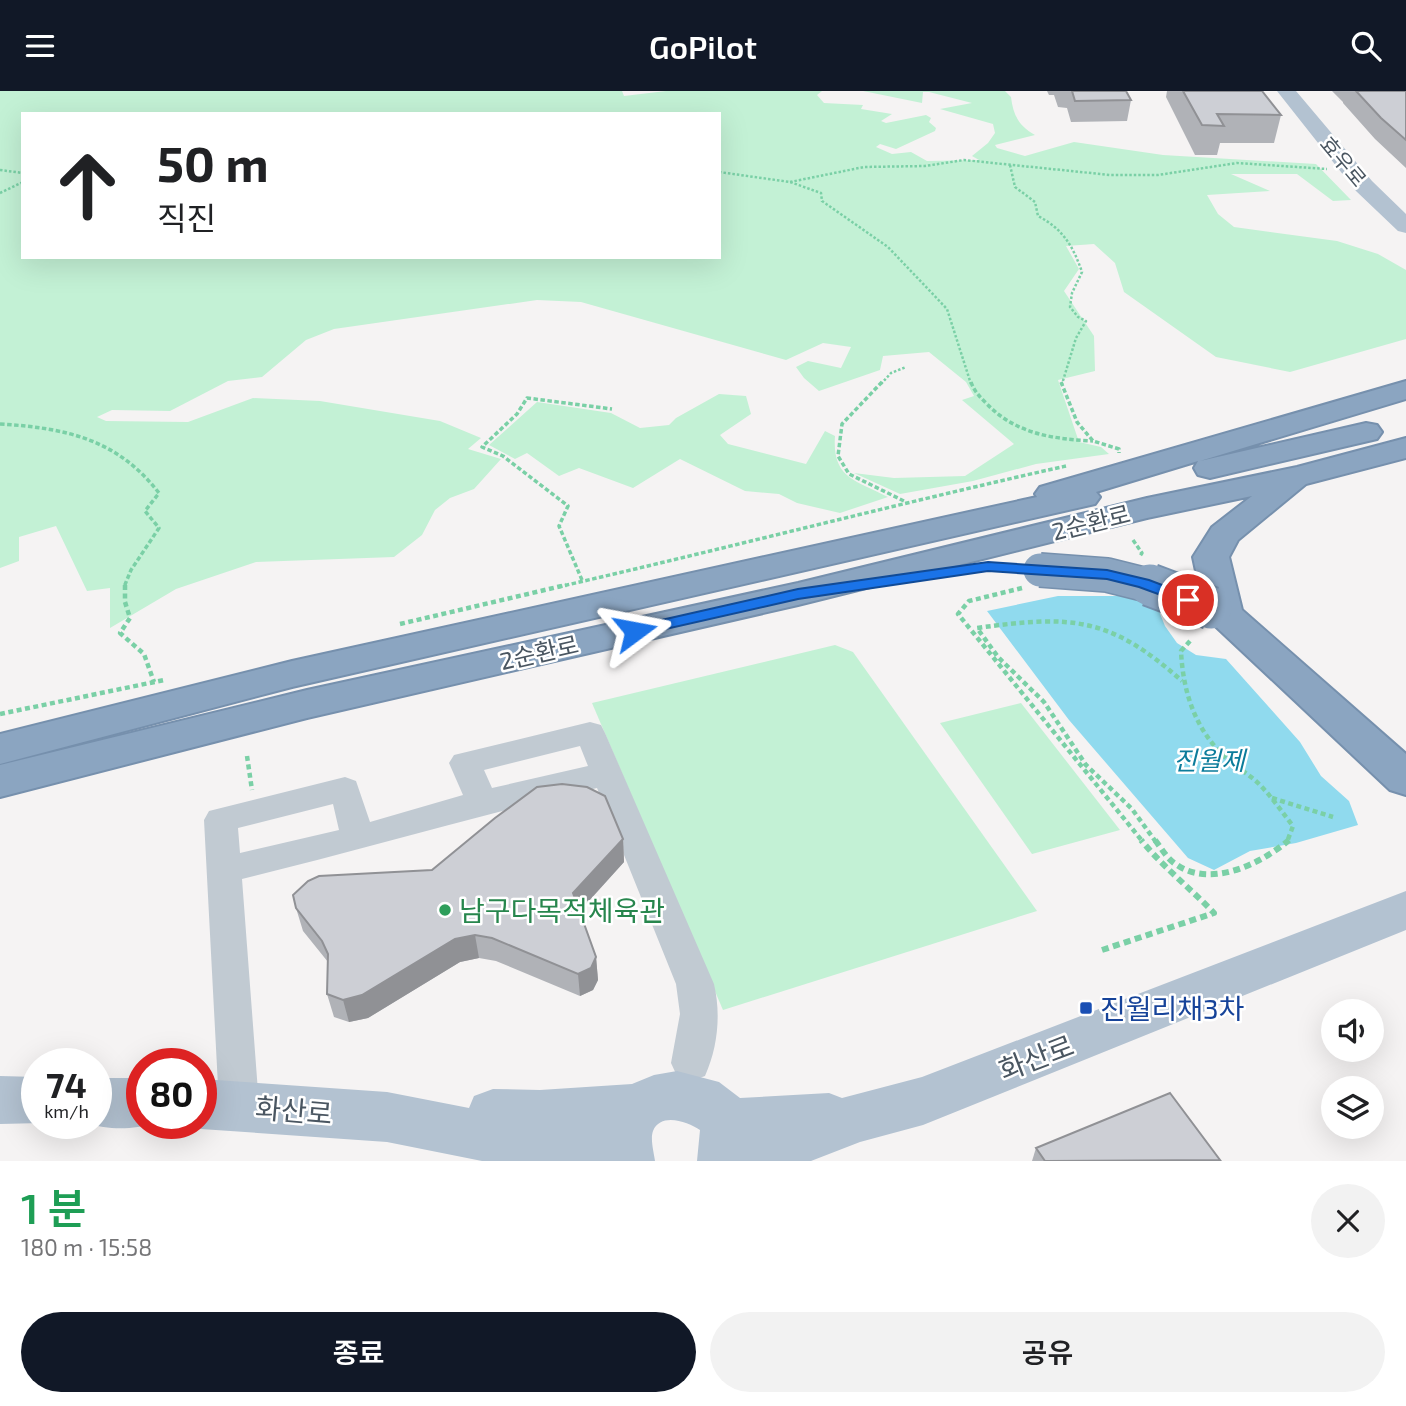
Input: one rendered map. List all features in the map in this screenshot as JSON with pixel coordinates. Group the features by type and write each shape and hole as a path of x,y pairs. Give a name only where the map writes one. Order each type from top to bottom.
{"highway":[{"path":"919,535 1268,428 1406,390"},
{"name":"2순환로","path":"0,749 292,674 919,535 1406,423"},
{"name":"2순환로","path":"0,781 307,704 798,594 1147,508 1406,449"},
{"path":"1217,611 1212,557 1224,534 1299,475"},
{"path":"798,594 988,567 1036,578 1107,575 1143,583 1217,611 1406,779"}],"main road":[{"name":"효우로","path":"1286,91 1381,204 1406,226"},
{"name":"화산로","path":"220,1105 387,1117 432,1110 540,1115 859,1117 923,1101 1406,910"},
{"path":"0,1100 21,1101"},
{"path":"387,1117 478,1135 561,1143 610,1161"},
{"path":"627,1161 624,1135 629,1120 699,1117"}],"lane":[{"path":"225,870 358,838 482,802 465,763 590,733 695,984 700,1002 699,1117"},
{"path":"220,1105 225,870 221,820 345,789 358,838"}],"path":[{"path":"790,181 864,167 925,166 964,160 1110,175 1158,176 1237,163 1352,171"},
{"path":"1010,165 1015,187 1037,202 1040,209 1038,216 1059,227 1070,240 1082,272 1070,294 1070,309 1073,315 1086,321 1076,338 1061,381 1077,422 1093,441"},
{"path":"0,170 21,173"},
{"path":"721,172 790,181 821,193 822,201 888,247 947,309 973,389 996,413 1028,432 1054,439 1093,441 1119,449 1118,458"},
{"path":"0,193 21,182"},
{"path":"905,502 849,474 838,456 842,424 891,373 906,367"},
{"path":"582,580 559,526 568,506 503,456 482,447 517,414 527,398 612,409"},
{"path":"0,424 28,425 81,436 126,455 150,479 159,493 145,511 159,529 152,545 124,579 122,599 130,618 120,633 144,654 154,682"},
{"path":"393,625 803,530 905,502 1079,464"},
{"path":"1133,540 1142,553 1134,564"},
{"path":"1036,578 969,601 958,614 1157,860 1178,876 1214,913 1102,950"},
{"path":"1182,681 1136,644 1106,628 1055,622 977,628 998,657 1044,702 1086,765 1132,809 1168,858 1179,867 1206,875 1228,873 1275,852 1289,840 1293,826 1272,797 1225,757 1203,731 1182,681 1181,651 1190,641"},
{"path":"0,714 167,679"},
{"path":"247,756 256,811"},
{"path":"1272,797 1333,817"}],"green space":[{"path":"0,91 622,91 624,96 666,91 822,91 817,95 824,103 863,105 861,109 892,114 881,121 886,123 926,115 931,118 929,122 936,128 935,131 896,149 880,144 876,147 892,154 911,152 927,161 979,160 972,156 988,143 995,133 993,124 940,109 972,103 929,92 923,92 922,103 863,91 1005,91 1011,97 1018,119 1035,135 995,145 997,148 1025,156 1074,142 1163,155 1316,164 1351,200 1333,201 1297,174 1231,174 1270,191 1207,195 1218,214 1234,227 1337,241 1378,254 1406,270 1406,339 1290,372 1216,357 1124,292 1115,263 1094,244 1066,246 1079,269 1064,291 1094,336 1095,371 1058,380 1079,442 1101,447 1109,454 1036,464 973,481 900,494 854,473 894,478 965,476 1014,444 962,400 974,396 966,382 929,352 883,356 880,370 819,391 796,367 808,361 841,368 851,347 823,343 786,360 581,302 537,300 334,329 306,340 262,377 228,381 170,411 112,410 97,417 106,421 188,422 253,398 320,401 440,421 481,438 468,449 501,459 474,489 450,498 435,510 422,535 394,557 256,562 176,589 110,628 110,588 87,591 56,526 19,537 19,561 0,568"},
{"path":"719,394 746,396 751,414 720,435 728,444 806,464 825,431 835,436 837,461 848,476 888,497 840,513 797,503 779,494 745,491 680,459 633,488 579,468 559,476 527,453 515,459 489,445 537,402 611,413 640,428 669,425 676,418"},
{"path":"835,645 853,652 1037,911 723,1010 592,703"},
{"path":"1021,703 1120,830 1032,854 940,723"}],"water":[{"name":"진월제","path":"1128,593 1155,601 1165,626 1177,643 1196,655 1226,659 1300,742 1321,776 1349,801 1358,825 1296,843 1250,851 1214,870 1188,858 1069,720 987,611 1058,596 1119,596"}],"building":[{"path":"1072,91 1126,91 1131,100 1075,101"},
{"path":"1183,91 1262,91 1281,115 1217,114 1224,126 1202,125"},
{"path":"1356,91 1406,91 1406,140 1381,118"},
{"name":"남구다목적체육관","path":"562,784 587,787 605,796 623,839 573,893 596,957 591,968 578,974 492,938 475,935 455,939 362,995 343,1000 327,994 328,954 322,941 296,908 293,895 308,881 319,876 432,870 537,787"},
{"path":"1170,1093 1220,1160 1045,1161 1036,1148"}],"place":[{"name":"남구다목적체육관","path":"445,910"},
{"name":"진월리채3차","path":"1086,1008"}],"route":[{"path":"635,631 798,594 988,567 1107,575 1143,583 1188,600"}]}
